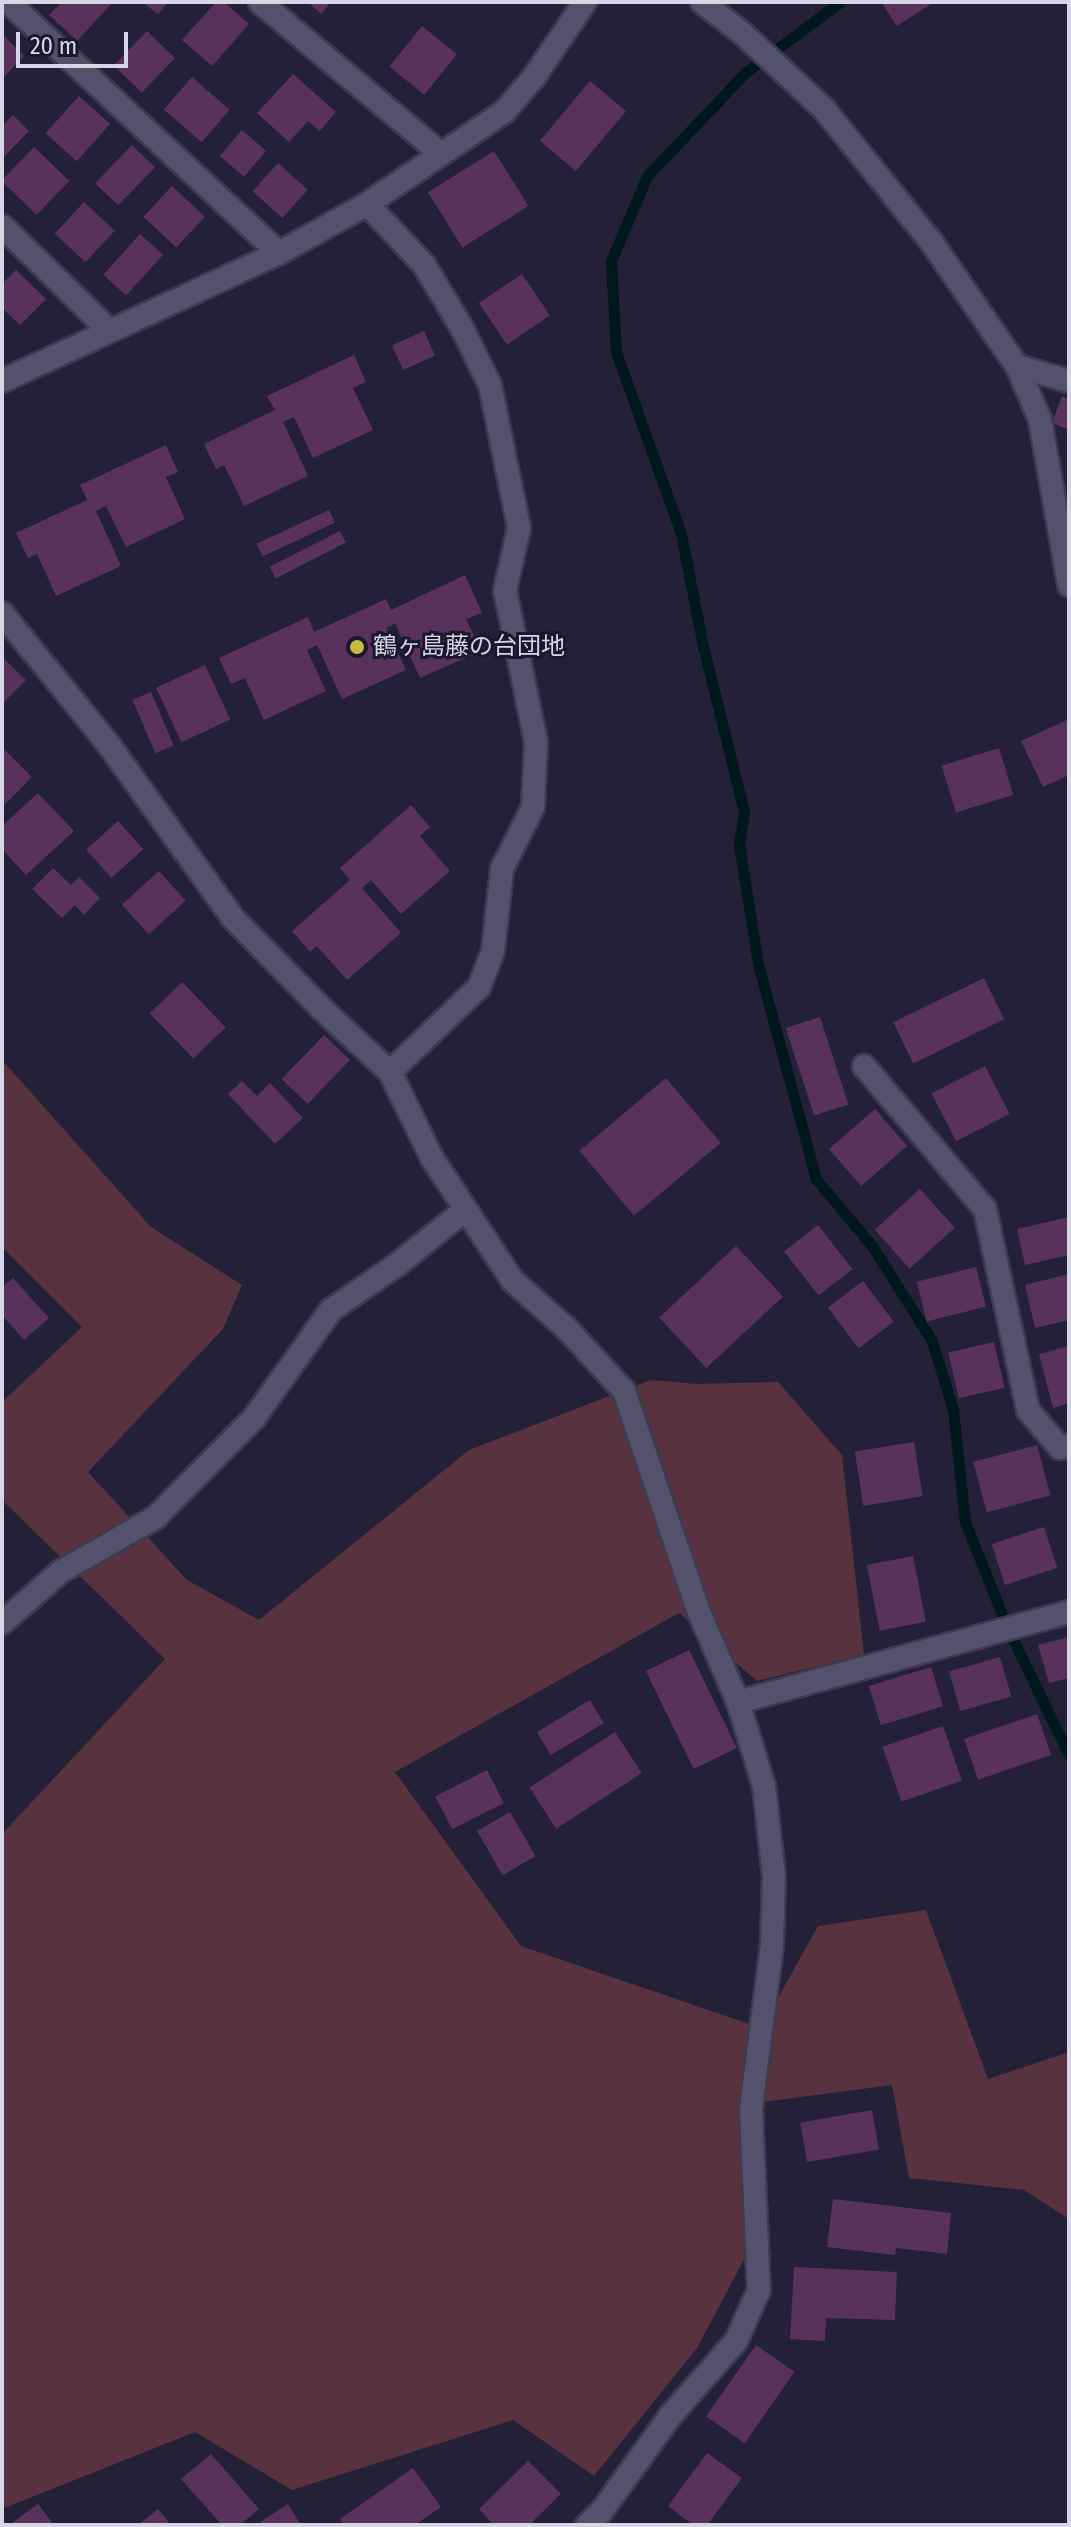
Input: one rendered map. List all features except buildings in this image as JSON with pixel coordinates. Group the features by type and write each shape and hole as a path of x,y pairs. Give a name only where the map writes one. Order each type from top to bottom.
{"street":[{"path":"8,2 279,253"},
{"path":"260,2 441,154"},
{"path":"2,381 279,253 367,204 504,112 534,77 585,2"},
{"path":"702,2 742,33 824,109 932,243 1017,366 1040,420 1069,585"},
{"path":"367,204 424,265 463,330 490,385 519,528 505,590 536,742 533,807 502,869 493,951 479,987 390,1072"},
{"path":"2,226 109,330"},
{"path":"1017,366 1069,381"},
{"path":"2,613 109,745 232,917 323,1010 390,1072 432,1158 512,1280 567,1329 624,1391 649,1457 699,1612 738,1702 764,1786 774,1877 772,1945 751,2110 759,2290 736,2341 671,2415 601,2512 587,2525"},
{"path":"864,1066 985,1209 1028,1410 1060,1448 1069,1445"},
{"path":"2,1623 60,1572 156,1517 254,1418 331,1310 398,1264 465,1210"},
{"path":"738,1702 1069,1612"}],"shaded area":[{"path":"2,1060 151,1227 242,1285 223,1329 88,1472 187,1580 259,1620 469,1450 651,1380 696,1384 778,1382 842,1455 864,1655 757,1681 679,1613 395,1772 521,1946 761,2028 818,1926 926,1910 988,2079 1069,2052 1069,2219 1024,2190 909,2178 892,2085 763,2102 747,2254 697,2348 594,2476 513,2420 292,2490 195,2432 2,2509 2,1834 165,1659 2,1500 2,1402 82,1327 2,1247"}],"waterway":[{"path":"840,2 746,72 647,176 611,261 616,352 681,534 703,646 744,812 739,844 758,964 816,1179 872,1246 932,1341 953,1410 965,1522 1008,1629 1069,1755"}],"place":[{"name":"鶴ヶ島藤の台団地","path":"357,647"}]}
